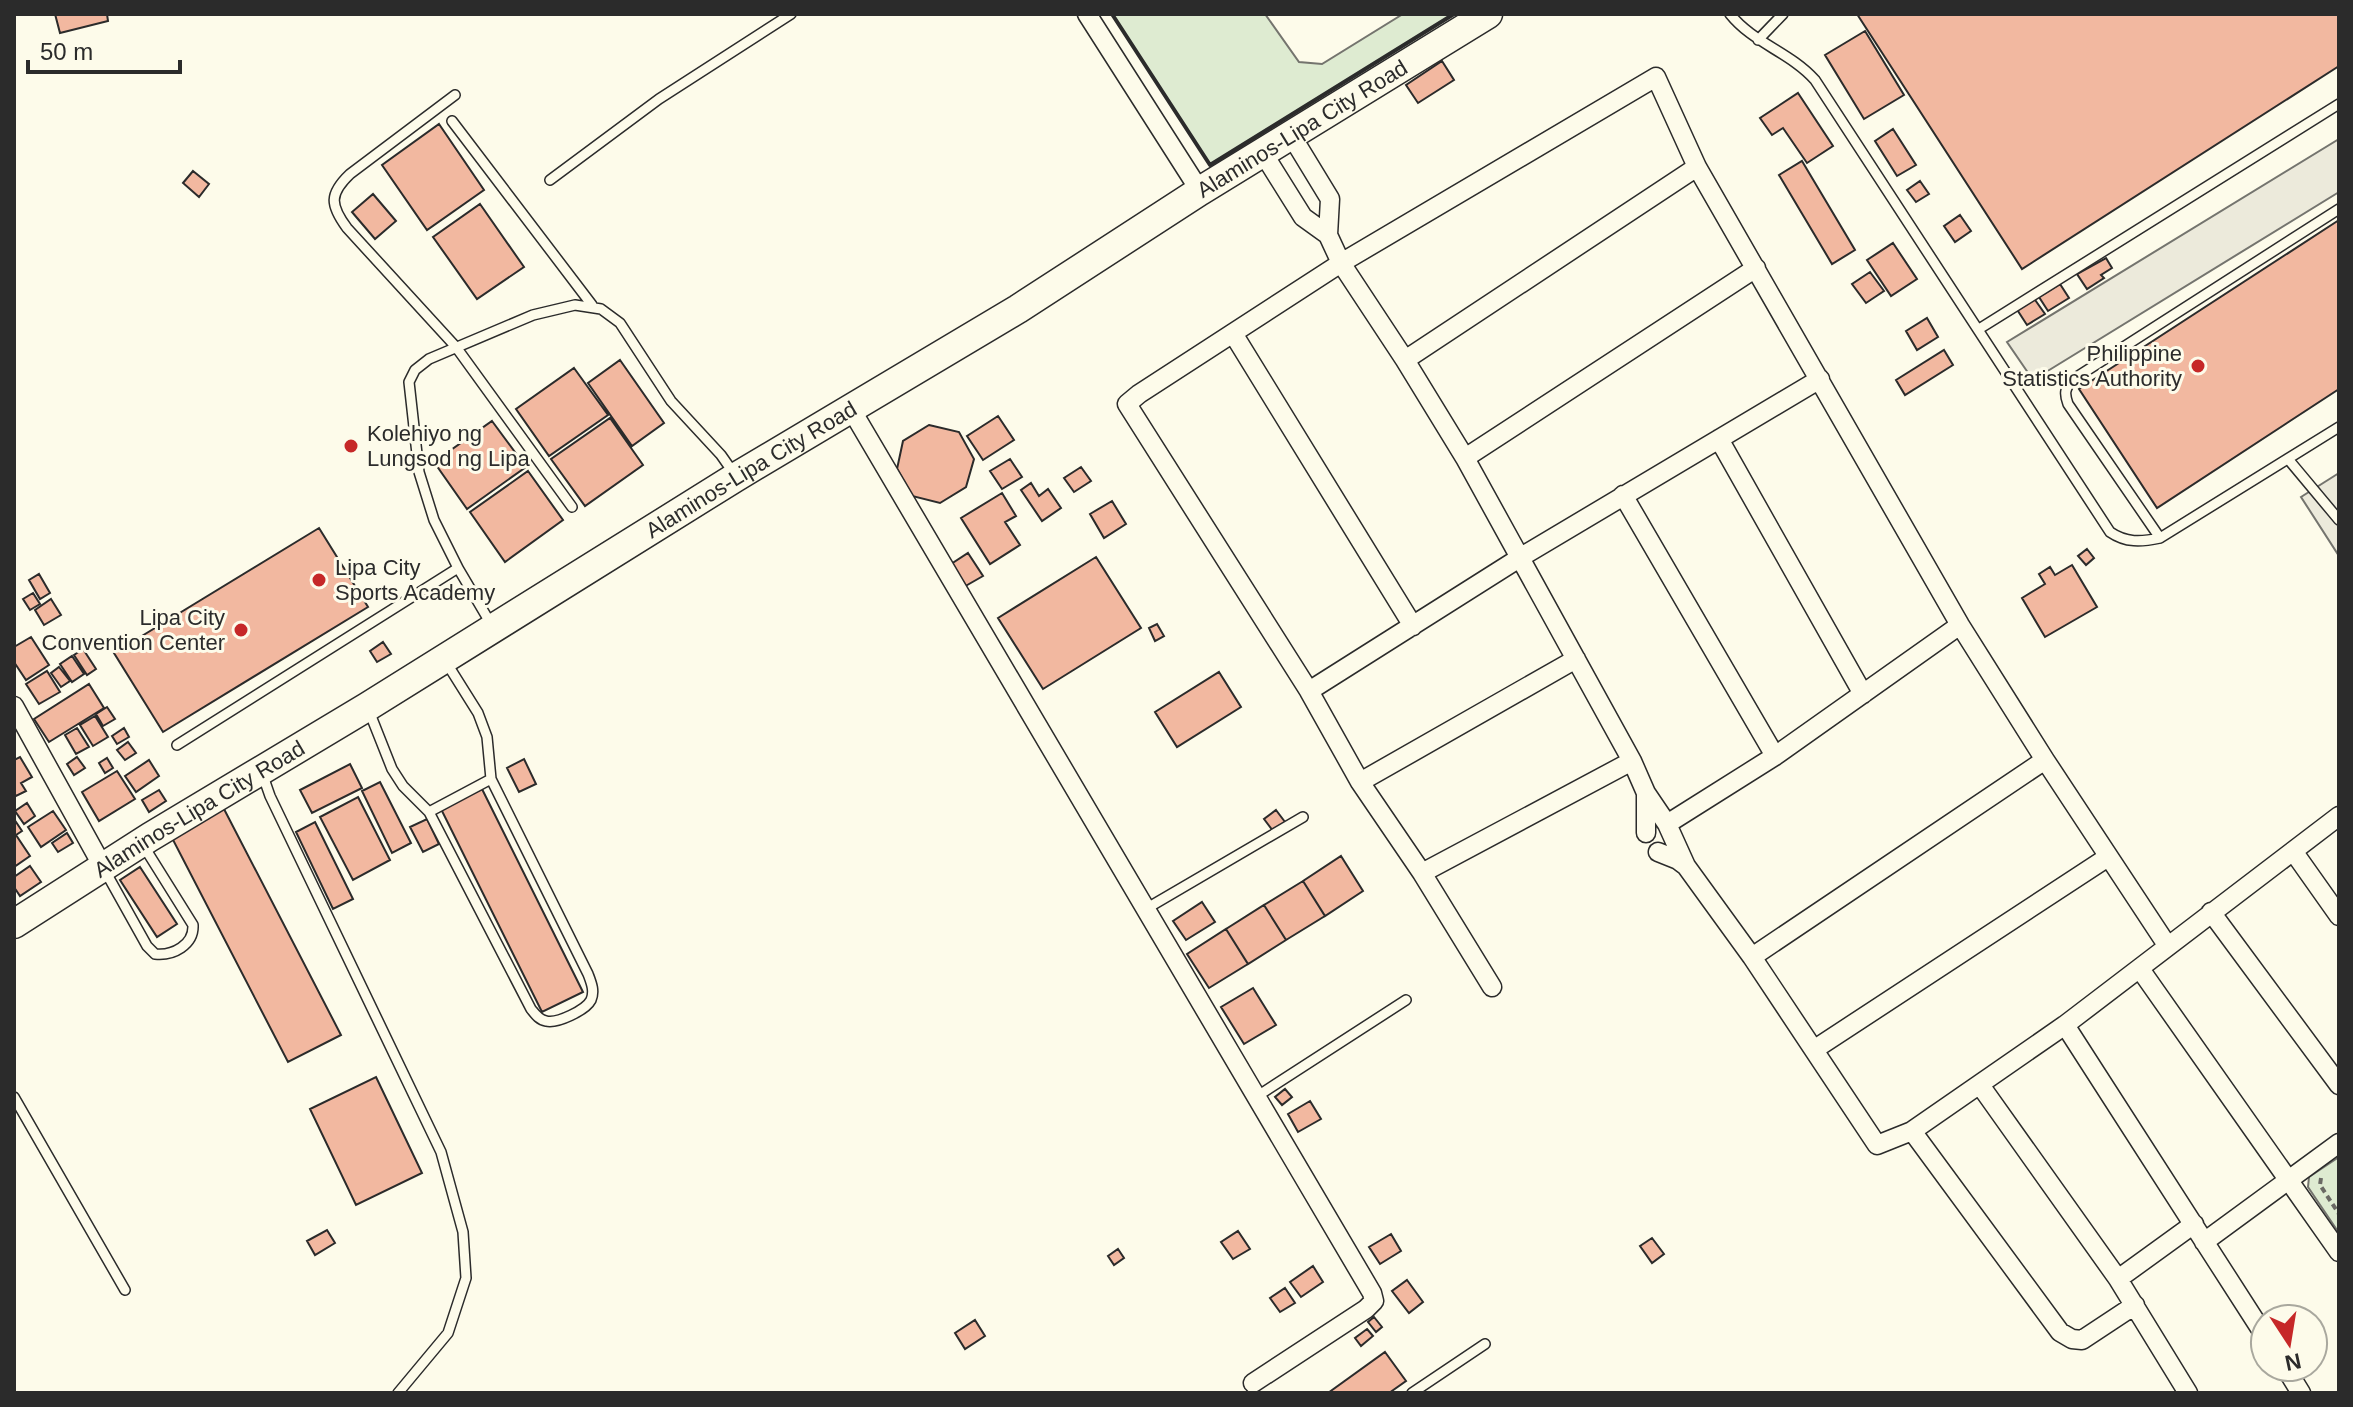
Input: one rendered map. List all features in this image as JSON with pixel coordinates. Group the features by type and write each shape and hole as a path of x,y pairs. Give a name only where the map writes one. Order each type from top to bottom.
{"main road":[{"name":"Alaminos-Lipa City Road","path":"14,924 736,477 1018,309 1200,191 1488,14"}],"street":[{"path":"1087,14 1200,191"},
{"path":"1492,987 1422,873 1360,782 1309,691 1127,404 1341,263 1656,77 1697,167 1960,625 2167,945"},
{"path":"1291,135 1330,199 1328,235 1341,263 1465,458 1632,761 1646,793 1667,824 1686,866 1815,1049 1877,1145 1912,1131 2065,1025 2339,816"},
{"path":"1263,153 1303,217 1328,235"},
{"path":"1405,360 1697,167"},
{"path":"1465,458 1756,268"},
{"path":"1234,335 1413,626"},
{"path":"1309,691 1521,557 1820,379"},
{"path":"851,409 1372,1293 1374,1301 1253,1383"},
{"path":"1719,439 1863,694"},
{"path":"1623,495 1775,756"},
{"path":"1667,824 1775,756 1960,625"},
{"path":"1360,782 1576,659"},
{"path":"14,706 103,867"},
{"path":"1752,957 2045,760"},
{"path":"1422,873 1632,761"},
{"path":"1646,793 1646,833"},
{"path":"2293,851 2339,916"},
{"path":"1658,852 1686,866"},
{"path":"1815,1049 2108,857"},
{"path":"2211,912 2339,1085"},
{"path":"2140,969 2339,1252"},
{"path":"2065,1025 2249,1311"},
{"path":"1980,1085 2135,1305 2178,1389"},
{"path":"1912,1131 2060,1332 2072,1339 2082,1340 2135,1305"},
{"path":"2204,1242 2339,1143"},
{"path":"2118,1279 2194,1224"}],"lane":[{"path":"550,180 659,99 791,14"},
{"path":"1730,14 1758,40 1801,64 1815,80 2110,532 2120,539 2134,542 2160,538 2339,427"},
{"path":"1758,40 1783,14"},
{"path":"455,95 338,185 333,198 338,216 456,347 572,507"},
{"path":"1979,329 2339,104"},
{"path":"452,121 592,305 620,323 671,401 721,455 736,477"},
{"path":"2160,538 2068,404 2065,388 2072,380 2339,209"},
{"path":"493,629 434,520 419,472 409,390 411,375 420,364 533,315 575,305 592,305"},
{"path":"2288,459 2339,520"},
{"path":"177,745 458,568"},
{"path":"367,707 392,769 403,786 429,812 531,1009 546,1021 556,1022 576,1011 592,999 593,987 491,779 487,737 478,713 445,659"},
{"path":"261,770 270,796 441,1152 463,1232 466,1278 448,1333 398,1393"},
{"path":"429,812 491,779"},
{"path":"1144,910 1303,817"},
{"path":"103,867 147,946 155,954 165,955 189,943 193,925 142,842"},
{"path":"1256,1097 1406,1000"},
{"path":"14,1097 125,1290"},
{"path":"1412,1393 1485,1344"}],"path":[{"path":"2321,1177 2320,1185 2339,1214"}],"green space":[{"path":"1112,14 1265,14 1299,62 1322,64 1403,14 1454,14 1210,165"},
{"path":"2339,1157 2339,1233 2308,1187 2309,1177"}],"shaded area":[{"path":"2339,139 2339,192 2033,380 2007,342"},
{"path":"2339,473 2339,556 2301,497"}],"building":[{"path":"55,14 107,14 108,21 60,33"},
{"path":"1857,14 2339,14 2339,66 2022,269"},
{"path":"1865,31 1904,95 1864,119 1825,55"},
{"path":"1442,61 1454,80 1418,103 1406,85"},
{"path":"1798,93 1833,146 1807,163 1783,128 1772,135 1760,118"},
{"path":"439,124 484,190 427,230 382,165"},
{"path":"1893,129 1916,165 1897,176 1875,141"},
{"path":"1802,161 1855,250 1832,264 1779,175"},
{"path":"193,171 209,184 199,197 183,183"},
{"path":"1920,181 1929,194 1916,202 1907,190"},
{"path":"373,194 396,221 375,239 352,212"},
{"path":"480,204 524,267 477,299 433,237"},
{"path":"1960,215 1971,231 1955,242 1944,226"},
{"path":"2339,220 2339,389 2157,508 2079,389"},
{"path":"1893,243 1917,279 1891,296 1867,260"},
{"path":"2106,258 2112,268 2101,275 2104,278 2087,289 2077,274"},
{"path":"1870,272 1884,291 1866,303 1852,284"},
{"path":"2060,284 2069,298 2048,311 2039,297"},
{"path":"2033,297 2045,314 2027,325 2016,308"},
{"path":"1927,318 1938,337 1917,350 1906,331"},
{"path":"1944,350 1953,365 1905,395 1896,380"},
{"path":"620,360 664,423 632,446 588,383"},
{"path":"574,368 608,415 549,456 516,409"},
{"path":"998,416 1014,440 983,460 967,436"},
{"path":"610,418 643,465 585,506 551,459"},
{"path":"492,421 526,467 467,509 434,462"},
{"path":"929,425 959,432 974,459 966,487 940,503 912,496 897,469 903,441"},
{"path":"1010,459 1022,477 1002,489 990,471"},
{"path":"1081,467 1091,481 1074,492 1064,478"},
{"path":"528,471 563,520 505,562 470,512"},
{"path":"1031,483 1039,496 1048,489 1061,508 1042,521 1021,490"},
{"path":"1002,493 1016,516 1005,522 1020,545 990,564 961,518"},
{"path":"1112,501 1126,524 1104,538 1090,514"},
{"name":"Lipa City Convention Center","path":"319,528 368,607 163,732 114,653"},
{"path":"2087,549 2094,558 2086,565 2078,556"},
{"path":"968,553 983,576 962,588 948,566"},
{"path":"1096,557 1141,628 1043,689 998,618"},
{"path":"2072,565 2097,607 2045,637 2022,598 2045,584 2039,574 2050,567 2055,575"},
{"path":"39,574 50,593 40,599 29,580"},
{"path":"33,593 40,604 30,610 23,599"},
{"path":"51,599 61,615 44,625 35,610"},
{"path":"1157,624 1164,636 1155,641 1149,628"},
{"path":"31,637 49,665 26,680 14,662 14,647"},
{"path":"383,642 391,654 377,662 370,651"},
{"path":"83,649 96,669 87,675 74,655"},
{"path":"72,656 84,674 72,682 60,664"},
{"path":"59,667 70,681 61,687 51,673"},
{"path":"47,671 60,692 39,704 26,684"},
{"path":"1219,672 1241,707 1177,747 1155,712"},
{"path":"89,684 104,708 49,742 34,719"},
{"path":"107,707 115,719 103,726 96,714"},
{"path":"95,716 108,737 93,746 80,725"},
{"path":"77,728 89,747 76,754 65,735"},
{"path":"124,728 129,737 117,744 112,736"},
{"path":"128,742 136,753 125,760 117,750"},
{"path":"20,757 32,777 21,783 26,791 16,796 14,760"},
{"path":"77,757 85,768 74,775 67,764"},
{"path":"107,758 113,768 105,773 99,763"},
{"path":"524,759 536,784 519,792 507,768"},
{"path":"149,760 159,776 136,792 125,776"},
{"path":"350,764 362,788 312,813 300,790"},
{"path":"117,771 135,799 99,821 82,792"},
{"path":"380,782 411,843 392,853 362,791"},
{"path":"482,789 583,992 542,1012 441,809"},
{"path":"159,790 166,801 149,812 142,800"},
{"path":"358,797 390,860 353,880 320,817"},
{"path":"27,803 35,816 24,824 15,811"},
{"path":"224,809 341,1035 288,1062 171,836"},
{"path":"1276,810 1285,822 1273,831 1264,819"},
{"path":"53,811 66,830 41,847 28,827"},
{"path":"14,819 22,831 16,835 30,856 14,867"},
{"path":"427,819 439,844 423,852 410,827"},
{"path":"315,822 353,899 333,909 296,832"},
{"path":"67,833 73,843 58,852 52,843"},
{"path":"1341,856 1363,891 1325,916 1303,881"},
{"path":"30,866 41,882 20,896 14,887 14,877"},
{"path":"140,867 177,924 157,937 120,880"},
{"path":"1303,881 1325,916 1286,940 1264,905"},
{"path":"1202,902 1215,922 1186,940 1173,921"},
{"path":"1264,905 1286,940 1248,964 1226,929"},
{"path":"1226,929 1248,964 1209,988 1187,954"},
{"path":"1253,988 1276,1025 1244,1044 1221,1007"},
{"path":"376,1077 422,1173 356,1205 310,1109"},
{"path":"1285,1089 1292,1097 1282,1105 1275,1097"},
{"path":"1310,1101 1321,1119 1298,1132 1288,1114"},
{"path":"327,1230 335,1243 315,1255 307,1241"},
{"path":"1238,1231 1250,1249 1233,1259 1221,1242"},
{"path":"1391,1234 1401,1251 1380,1264 1369,1247"},
{"path":"1652,1238 1664,1254 1652,1263 1640,1246"},
{"path":"1118,1249 1124,1258 1114,1265 1108,1256"},
{"path":"1313,1266 1323,1282 1301,1297 1290,1282"},
{"path":"1407,1280 1423,1302 1409,1313 1392,1291"},
{"path":"1285,1288 1295,1303 1280,1312 1270,1298"},
{"path":"1374,1317 1382,1327 1376,1332 1368,1322"},
{"path":"975,1320 985,1336 965,1349 955,1333"},
{"path":"1367,1329 1373,1336 1361,1346 1355,1338"},
{"path":"1385,1352 1406,1381 1389,1393 1328,1393"}],"wall":[{"path":"1112,14 1210,165 1454,14"}],"place":[{"name":"Philippine Statistics Authority","path":"2198,366"},
{"name":"Kolehiyo ng Lungsod ng Lipa","path":"351,446"},
{"name":"Lipa City Sports Academy","path":"319,580"},
{"name":"Lipa City Convention Center","path":"241,630"}]}
